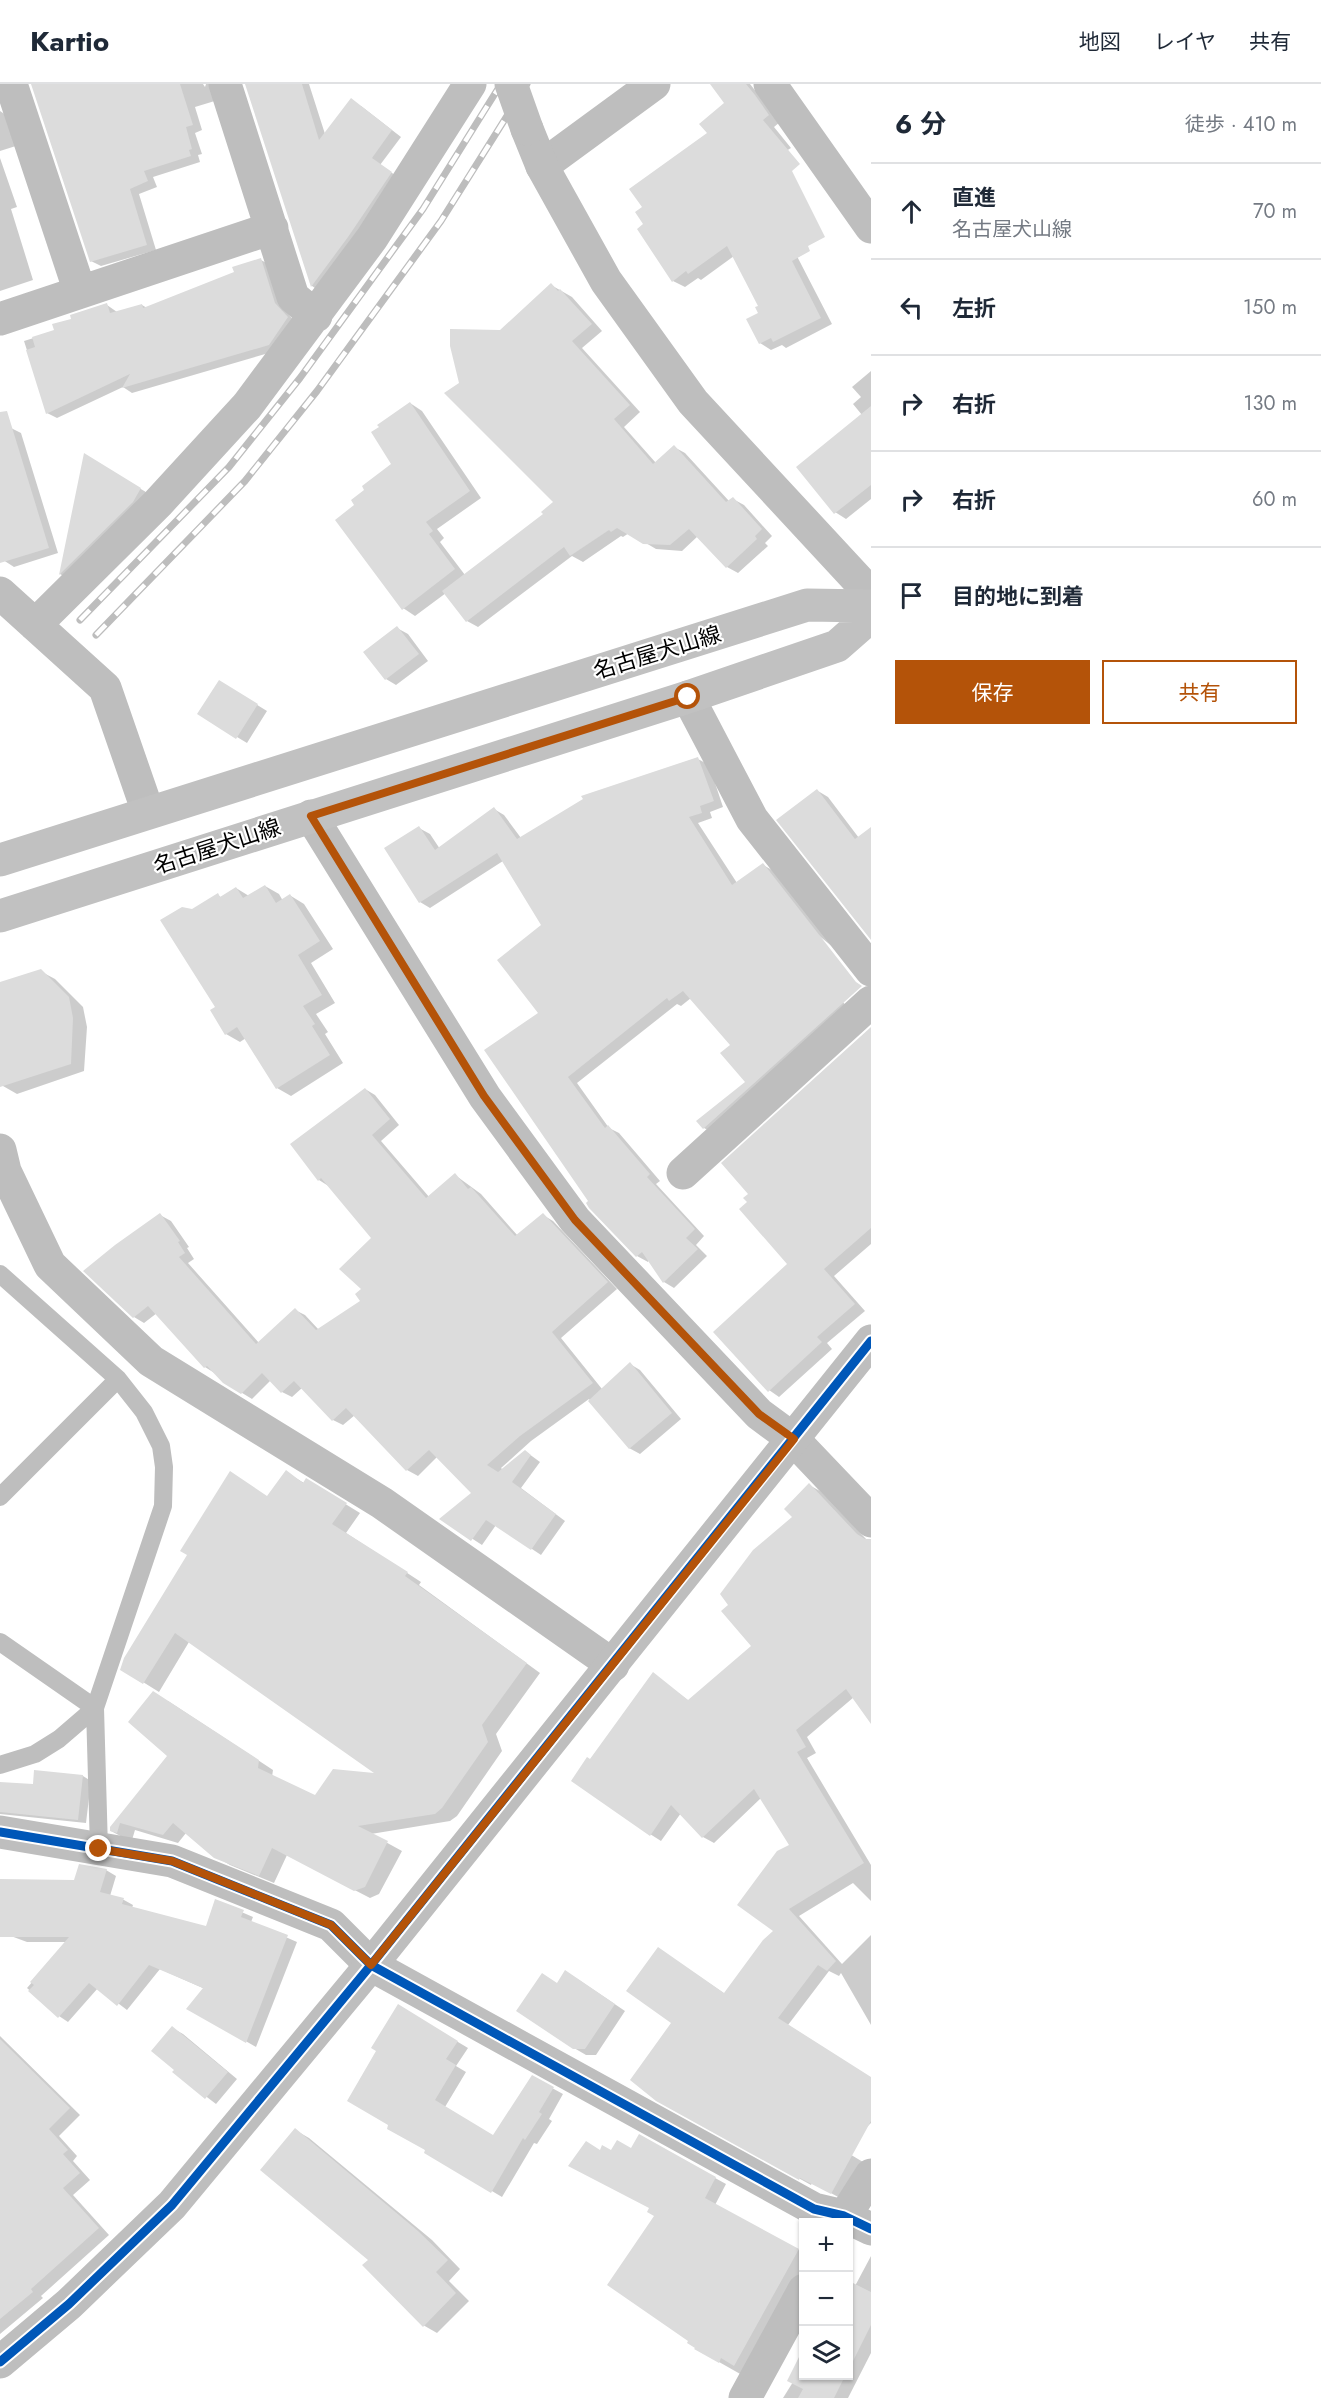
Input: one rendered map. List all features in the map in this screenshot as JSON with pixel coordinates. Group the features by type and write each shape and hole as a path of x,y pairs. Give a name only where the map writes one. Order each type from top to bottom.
{"main road":[{"name":"名古屋犬山線","path":"0,860 807,605 871,606"},
{"name":"名古屋犬山線","path":"0,916 688,697 837,646 871,616"}],"street":[{"path":"11,84 80,292"},
{"path":"225,84 293,297 315,316"},
{"path":"35,625 158,503 239,415 372,238 470,84"},
{"path":"511,84 542,166 606,281 693,402 871,594"},
{"path":"542,166 654,84"},
{"path":"770,84 871,227"},
{"path":"0,319 272,228"},
{"path":"0,593 105,688 148,812"},
{"path":"688,697 752,819 871,970"},
{"path":"311,816 484,1096 575,1220 759,1414 794,1439 871,1521"},
{"path":"683,1173 871,1002"},
{"path":"0,1150 5,1171 50,1265 151,1361 382,1503 613,1665"},
{"path":"0,2362 69,2304 172,2205 371,1965 871,1341"},
{"path":"0,1832 172,1861 331,1925 371,1965 814,2209 840,2218"},
{"path":"853,2220 871,2175"},
{"path":"745,2398 799,2299"}],"lane":[{"path":"0,1274 118,1379 144,1412 161,1446 164,1467 163,1506 95,1708 99,1849"},
{"path":"0,1497 118,1379"},
{"path":"0,1642 95,1708"},
{"path":"0,1765 35,1754 59,1738 95,1708"}],"building":[{"path":"31,84 180,84 193,125 186,127 192,149 189,150 191,156 144,171 148,181 130,189 147,245 90,262"},
{"path":"245,84 302,84 319,140 351,98 392,130 372,158 392,172 311,287"},
{"path":"710,84 746,84 755,95 769,115 763,120 800,164 792,171 825,237 808,246 810,251 792,261 821,318 773,342 771,338 759,344 746,319 758,313 755,307 758,306 727,246 688,274 686,271 672,282 637,229 643,224 635,212 642,207 629,189 707,133 699,124 724,103"},
{"path":"261,258 275,303 288,317 269,345 122,388 130,374 46,414 26,350 35,347 32,337 54,330 52,324 71,319 70,315 107,303 110,313 142,304 143,308 234,272 232,267"},
{"path":"551,283 558,291 560,289 592,324 572,341 630,405 614,419 653,464 674,445 726,502 733,497 762,529 755,536 757,539 726,568 689,529 670,545 643,544 617,528 611,532 609,530 570,556 564,547 466,622 442,591 543,514 541,512 553,502 444,393 459,383 450,346 450,329 500,330"},
{"path":"410,402 470,491 426,522 433,531 429,534 455,569 402,610 335,520 354,505 351,500 364,490 362,486 391,464 371,432 379,427 377,425"},
{"path":"871,406 871,485 834,514 796,467"},
{"path":"7,411 49,548 0,563 0,412"},
{"path":"84,453 141,488 133,502 59,575"},
{"path":"397,626 419,654 385,680 363,652"},
{"path":"219,680 258,704 236,739 197,714"},
{"path":"698,757 714,801 700,806 702,813 689,817 732,885 763,863 856,982 862,986 703,1129 696,1121 745,1082 720,1053 730,1045 683,991 669,1001 667,998 568,1077 605,1128 608,1125 650,1174 647,1177 695,1229 686,1238 698,1249 663,1283 642,1252 636,1257 589,1208 586,1203 588,1201 484,1050 538,1013 497,960 541,925 497,853 419,903 384,848 419,826 435,850 494,807 517,839 583,799 581,796"},
{"path":"817,789 855,839 871,827 871,940 776,820"},
{"path":"265,885 276,903 290,894 320,941 298,955 322,995 303,1006 315,1024 312,1026 330,1055 276,1089 237,1027 225,1035 210,1010 215,1007 160,920 182,907 192,909 218,893 220,897 236,887 243,898"},
{"path":"41,969 69,997 73,1018 71,1064 0,1087 0,982"},
{"path":"871,1027 871,1228 824,1269 855,1304 817,1337 822,1342 768,1392 713,1332 787,1264 739,1209 747,1202 743,1198 748,1194 721,1163"},
{"path":"365,1088 390,1119 372,1135 426,1198 455,1173 468,1189 471,1187 515,1236 543,1213 608,1282 552,1332 593,1383 520,1436 487,1465 498,1472 525,1450 531,1455 512,1482 556,1514 531,1550 486,1520 471,1541 439,1519 471,1493 429,1450 406,1471 346,1408 332,1421 294,1381 281,1393 262,1373 241,1394 223,1383 207,1366 204,1368 148,1306 133,1318 83,1271 160,1213 180,1241 178,1242 185,1253 179,1257 256,1344 295,1308 316,1330 360,1301 355,1294 361,1289 339,1269 371,1238 321,1178 318,1181 290,1144"},
{"path":"630,1362 672,1413 629,1449 588,1401"},
{"path":"286,1470 303,1483 306,1478 347,1503 332,1524 408,1572 405,1576 527,1663 482,1725 488,1742 442,1808 435,1814 358,1826 388,1841 365,1887 354,1891 272,1848 259,1876 214,1858 173,1823 163,1835 120,1823 117,1833 110,1831 110,1827 167,1756 128,1722 153,1691 259,1760 258,1768 315,1795 333,1769 374,1773 175,1633 143,1684 120,1670 124,1658 187,1555 180,1551 230,1471 267,1496"},
{"path":"809,1483 857,1534 865,1539 871,1539 871,1724 846,1689 796,1730 806,1747 797,1752 864,1863 789,1909 836,1961 827,1971 818,1965 778,2018 871,2077 871,2121 831,2194 800,2178 799,2180 656,2101 630,2080 671,2023 626,1991 658,1947 724,1993 763,1940 773,1931 737,1905 777,1851 789,1845 754,1789 702,1838 671,1805 650,1836 571,1781 587,1757 590,1759 653,1672 688,1700 751,1646 721,1611 728,1605 720,1594 753,1550 792,1517 784,1509"},
{"path":"34,1770 83,1775 78,1820 0,1812 0,1782 33,1784"},
{"path":"79,1864 107,1869 100,1892 124,1898 122,1904 206,1926 215,1899 244,1910 241,1917 288,1935 246,2043 186,2009 203,1988 149,1965 117,2006 89,1983 58,2018 28,1991 34,1985 30,1982 69,1937 0,1937 0,1879 74,1880"},
{"path":"565,1970 615,2004 585,2049 573,2049 516,2011 542,1973 557,1983"},
{"path":"398,2004 458,2041 446,2059 456,2065 435,2100 493,2135 532,2075 554,2087 539,2112 542,2114 525,2140 523,2138 491,2193 424,2153 425,2150 387,2129 388,2125 347,2101 376,2051 371,2048"},
{"path":"172,2026 228,2072 205,2099 151,2051"},
{"path":"0,2039 70,2108 49,2129 68,2150 63,2154 80,2173 63,2188 99,2228 31,2289 33,2292 0,2319"},
{"path":"295,2128 418,2231 448,2260 436,2272 456,2293 423,2327 362,2265 368,2260 260,2170"},
{"path":"639,2134 716,2177 705,2198 799,2249 734,2366 721,2358 719,2363 694,2349 687,2343 688,2341 607,2285 654,2216 647,2212 649,2208 568,2166 586,2141 600,2150 602,2145 611,2150 617,2140 631,2148"},
{"path":"853,2283 871,2292 871,2325 853,2361"},
{"path":"799,2357 799,2380 843,2380 834,2398 798,2398 803,2389 787,2381"}],"railway":[{"path":"80,620 229,467 300,378 423,209 501,84"},
{"path":"96,635 245,481 317,391 441,221 527,84"}],"cycle path":[{"path":"0,2362 69,2304 172,2205 371,1965 871,1341"},
{"path":"0,1832 172,1861 331,1925 371,1965 814,2209 844,2216 871,2229"}],"route":[{"path":"99,1849 172,1861 331,1925 371,1965 794,1439 759,1414 575,1220 484,1096 336,860 311,816 688,697"}]}
